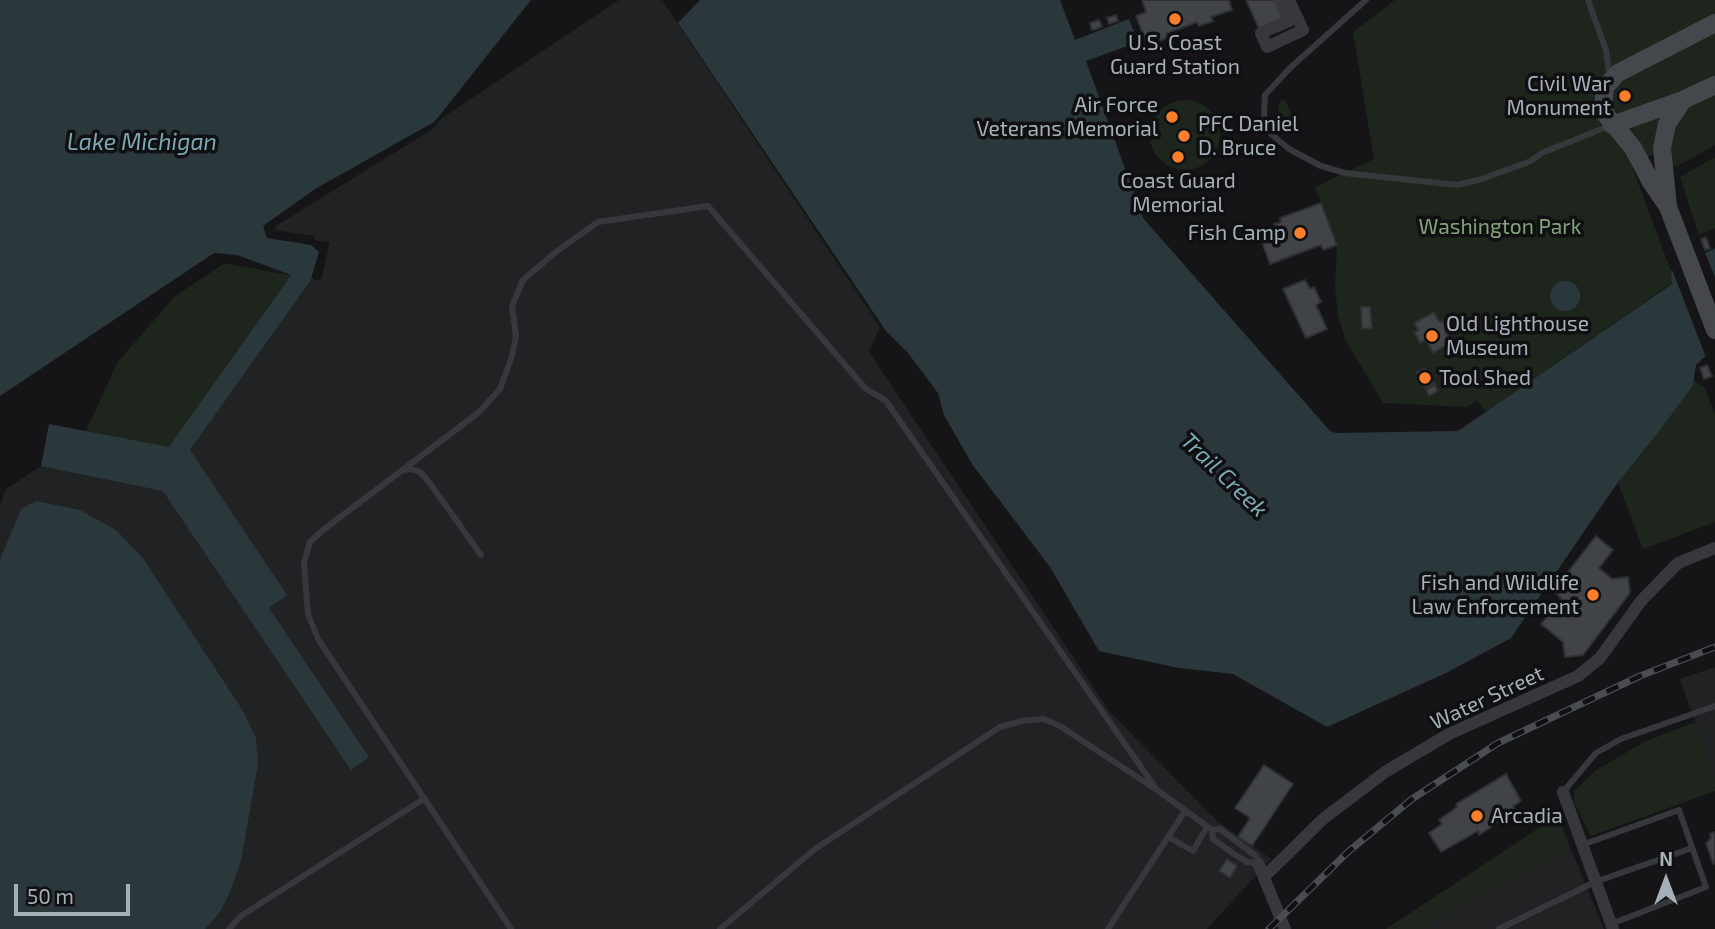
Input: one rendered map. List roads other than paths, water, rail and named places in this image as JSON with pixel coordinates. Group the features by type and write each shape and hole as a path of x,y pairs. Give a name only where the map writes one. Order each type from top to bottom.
{"street":[{"path":"1280,0 1289,21 1261,33 1267,47 1303,30 1289,0"},
{"path":"1668,207 1633,148 1612,125 1603,107 1605,87 1610,80 1640,61 1715,23"},
{"path":"1612,125 1683,100 1715,85"},
{"path":"1683,100 1667,124 1662,148 1668,207 1715,330"},
{"name":"Water Street","path":"1264,877 1323,819 1385,772 1449,734 1578,676 1600,658 1641,601 1671,569 1678,563 1715,548"},
{"path":"1563,792 1612,927"},
{"path":"1258,863 1285,929"}],"lane":[{"path":"1366,0 1291,67 1265,95 1264,115 1272,134 1289,149 1321,166 1345,173 1458,185 1531,161 1542,153 1612,125"},
{"path":"1588,0 1606,50 1610,80"},
{"path":"511,929 318,639 308,614 304,563 310,542 478,413 500,389 507,374 516,336 512,306 523,280 598,222 708,206 865,388 886,401 1157,790"},
{"path":"402,471 410,469 420,472 481,555"},
{"path":"1563,792 1596,753 1621,739 1715,706"},
{"path":"720,929 815,849 1000,727 1021,721 1044,719 1070,732 1157,790 1209,829 1213,839 1247,862 1258,863 1256,856 1220,829 1209,829"},
{"path":"229,929 241,916 425,798"},
{"path":"1582,845 1679,810 1706,887 1612,927"},
{"path":"1108,929 1185,811"},
{"path":"1168,837 1193,851 1209,829"},
{"path":"1499,929 1595,882 1692,848"}],"water":[{"name":"Lake Michigan","path":"0,0 531,0 432,125 272,224 272,233 330,242 321,281 311,280 190,450 287,595 269,608 369,757 351,770 163,491 41,466 49,424 169,447 291,275 221,259 0,402"},
{"name":"Trail Creek","path":"700,0 1060,0 1075,40 1129,19 1138,42 1086,61 1143,218 1330,431 1458,431 1672,284 1671,271 1715,248 1715,347 1696,365 1693,385 1616,485 1511,638 1448,672 1327,727 1233,674 1179,668 1099,651 1050,567 972,464 944,415 938,393 908,353 886,331 678,23"},
{"path":"1565,281 1576,285 1580,296 1576,307 1565,311 1554,307 1550,296 1554,285"},
{"path":"36,501 80,510 116,530 142,557 243,711 256,738 258,764 241,861 220,912 205,929 0,929 0,560 21,509"}],"railway":[{"path":"1269,929 1349,851 1412,799 1498,743 1640,676 1715,647"}],"place":[{"name":"U.S. Coast Guard Station","path":"1175,19"},
{"name":"Civil War Monument","path":"1625,96"},
{"name":"Air Force Veterans Memorial","path":"1172,117"},
{"name":"PFC Daniel D. Bruce","path":"1184,136"},
{"name":"Coast Guard Memorial","path":"1178,157"},
{"name":"Fish Camp","path":"1300,233"},
{"name":"Old Lighthouse Museum","path":"1432,336"},
{"name":"Tool Shed","path":"1425,378"},
{"name":"Fish and Wildlife Law Enforcement","path":"1593,595"},
{"name":"Arcadia","path":"1477,816"}],"park label":[{"name":"Washington Park","path":"1500,227"}]}
